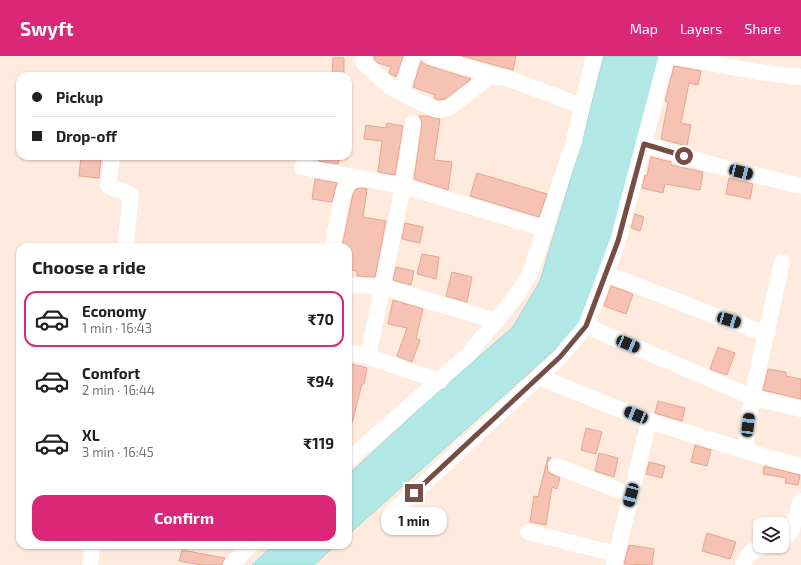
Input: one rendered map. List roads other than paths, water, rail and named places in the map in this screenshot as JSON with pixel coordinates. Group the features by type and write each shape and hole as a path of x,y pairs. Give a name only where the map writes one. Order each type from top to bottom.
{"street":[{"path":"365,56 363,62 390,86 401,93 437,110 450,108 480,82 489,77 496,76"},
{"path":"401,93 413,56"},
{"path":"429,56 504,77 582,106"},
{"path":"352,457 468,355 517,294 530,274 574,141 594,56"},
{"path":"390,514 560,357 586,326 618,241 667,56"},
{"path":"672,56 758,72 801,77"},
{"path":"368,357 403,186 412,123"},
{"path":"644,144 710,164 801,186"},
{"path":"111,160 108,185 112,188 127,192 130,196 125,243"},
{"path":"302,167 403,186 546,229"},
{"path":"333,243 344,190 350,181 362,178"},
{"path":"745,450 752,397 768,332 782,262"},
{"path":"606,274 718,317 744,324 753,330 768,332"},
{"path":"352,285 383,286 496,321"},
{"path":"586,326 752,397 801,409"},
{"path":"352,353 440,381"},
{"path":"539,377 649,421 801,466"},
{"path":"528,532 615,560 649,421"},
{"path":"556,466 631,495"},
{"path":"789,534 801,501"},
{"path":"90,565 92,549"},
{"path":"231,565 247,549"},
{"path":"743,565 746,557 753,550"}],"water":[{"path":"604,56 662,56 610,262 580,327 352,531 352,471 429,400 513,327 540,281 583,138"},
{"path":"269,549 332,549 314,565 252,565"}]}
